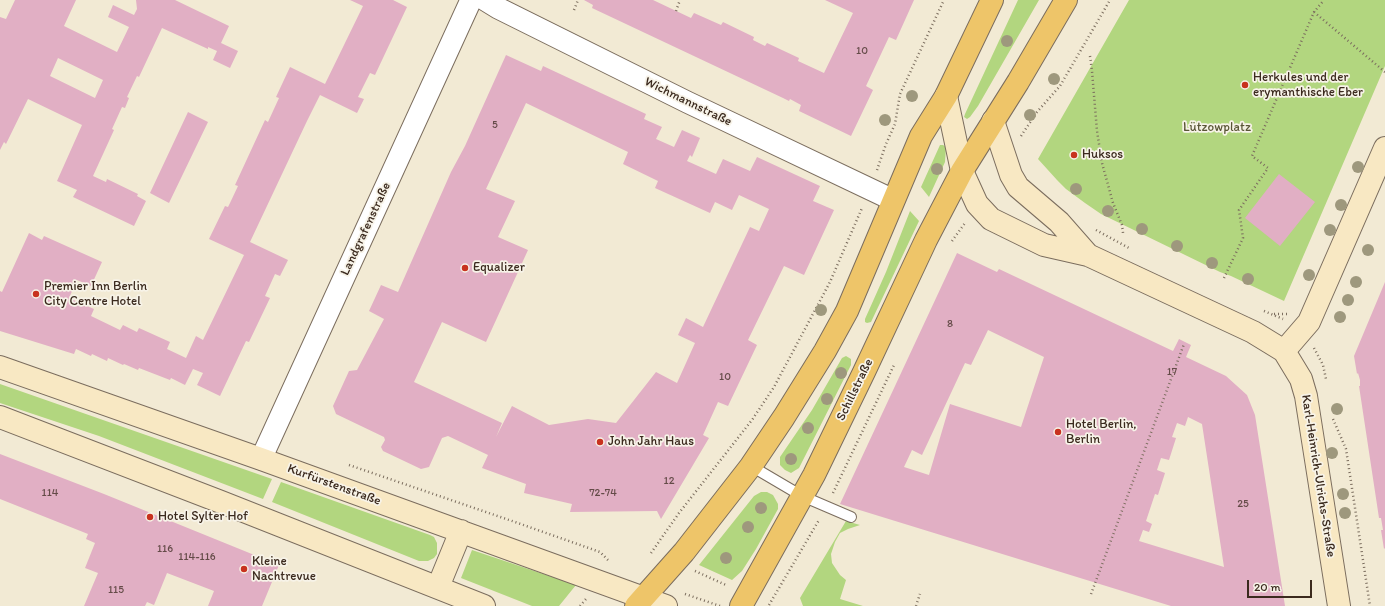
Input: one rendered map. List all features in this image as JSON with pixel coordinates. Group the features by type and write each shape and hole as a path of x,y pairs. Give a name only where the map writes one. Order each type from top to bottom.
{"main road":[{"path":"640,602 684,552 751,466 805,384 848,311 893,200 921,136 946,96 992,0"},
{"path":"962,171 1018,82 1066,0"},
{"path":"946,96 962,171 977,204 991,219 1044,245 1088,255 1253,332 1284,351 1310,322 1385,148"},
{"path":"993,121 1012,175 1018,187 1059,222 1088,255"},
{"name":"Schillstraße","path":"741,606 802,496 861,379 926,240 962,171"},
{"name":"Karl-Heinrich-Ulrichs-Straße","path":"1284,351 1301,379 1306,396 1339,606"},
{"name":"Kurfürstenstraße","path":"0,367 461,531 640,602 666,606"},
{"path":"0,417 484,606"},
{"path":"438,587 461,531"}],"street":[{"name":"Landgrafenstraße","path":"261,459 471,0"},
{"name":"Wichmannstraße","path":"485,0 498,8 688,102 893,200"}],"lane":[{"path":"751,466 802,496 851,517"}],"path":[{"path":"574,10 578,0"},
{"path":"676,11 680,0"},
{"path":"884,153 897,117 900,94 944,0"},
{"path":"1024,133 1037,112 1060,86 1110,0"},
{"path":"1224,278 1243,238 1239,210 1268,168 1252,156 1314,12 1324,0"},
{"path":"1314,12 1385,72"},
{"path":"1090,56 1097,130 1102,163 1113,203 1122,225 1123,234"},
{"path":"886,144 888,148"},
{"path":"657,546 679,513 752,420 774,387 830,282 864,203"},
{"path":"1094,228 1130,249"},
{"path":"1091,594 1184,344"},
{"path":"1332,416 1346,450 1370,606"},
{"path":"342,463 600,552 610,563"},
{"path":"695,571 726,585"},
{"path":"916,606 920,594"},
{"path":"768,606 774,598"}],"green space":[{"path":"1018,0 1039,0 978,106 967,119 964,117 965,114"},
{"name":"Lützowplatz","path":"1129,0 1385,0 1385,66 1284,301 1220,272 1101,214 1066,189 1038,159"},
{"path":"940,145 946,147 945,162 929,197 921,187"},
{"path":"910,211 919,221 871,322 867,323 865,322 865,319 886,272"},
{"path":"846,356 851,359 851,365 799,468 791,473 785,470 780,465 780,457 812,410 842,358"},
{"path":"0,384 272,479 263,499 99,436 0,403"},
{"path":"281,482 430,535 434,537 437,543 437,554 434,558 428,561 419,561 272,502"},
{"path":"761,492 767,492 773,495 778,504 778,509 742,571 732,580 699,565 754,496"},
{"path":"846,521 860,525 840,533 831,554 832,563 840,575 846,580 840,599 863,606 803,606 800,598"},
{"path":"472,550 576,585 559,606 532,606 461,578"}],"building":[{"path":"15,0 76,0 64,26 117,52 129,27 108,17 113,5 134,15 137,9 136,0 175,0 229,26 221,43 238,51 230,68 213,60 217,51 208,47 208,49 162,28 139,77 137,76 127,97 129,98 125,108 122,107 112,129 114,130 93,176 106,182 107,179 138,194 137,196 146,201 134,226 73,197 77,190 57,181 82,125 28,99 6,144 4,142 0,150 0,17 6,19","holes":["58,58 103,80 95,98 50,76"]},
{"path":"350,0 393,0 407,7 375,75 370,73 358,97 364,99 357,113 320,95 307,121 250,242 288,260 280,276 275,274 265,296 270,298 249,342 246,341 220,396 197,385 203,373 193,369 185,385 171,378 170,380 139,368 138,370 108,358 107,361 76,349 74,354 0,331 0,291 2,292 29,233 42,240 44,236 102,262 91,286 77,280 69,298 94,309 91,316 120,330 123,325 137,332 139,328 170,342 167,349 186,358 196,336 203,340 244,255 209,239 225,206 228,207 230,203 238,186 235,185 265,120 268,122 279,98 276,97 290,67 325,84 363,6"},
{"path":"584,0 653,0 691,18 694,13 721,25 723,22 754,37 753,40 765,46 767,43 799,58 798,61 824,73 853,13 825,0 914,0 896,40 889,37 866,86 873,90 851,136 799,111 801,105 790,99 789,101 592,8 593,5"},
{"path":"506,55 541,71 543,66 646,114 644,119 662,127 656,139 674,147 682,130 700,138 692,157 690,155 687,161 716,174 723,159 750,171 757,157 820,186 813,201 834,210 804,275 784,266 748,340 757,345 728,406 718,402 703,435 709,438 661,519 657,511 570,512 572,504 524,493 526,484 482,468 488,455 448,436 442,438 429,467 421,469 383,451 381,447 385,440 384,437 336,414 333,406 349,371 357,370 384,319 369,311 381,285 398,292 451,172 465,146","holes":["526,103 628,152 623,164 658,181 655,188 710,213 715,202 732,210 739,195 769,209 759,231 750,227 703,327 686,318 678,335 695,343 677,383 656,372 616,423 588,419 549,425 512,406 496,437 502,423 414,382 442,322 486,342 528,250 498,237 515,201 486,189"]},
{"path":"188,112 208,122 169,203 150,193"},
{"path":"1279,174 1315,202 1280,246 1245,218"},
{"name":"Hotel Berlin, Berlin","path":"957,253 997,272 999,269 1173,351 1179,339 1191,345 1186,357 1226,376 1247,395 1255,415 1285,606 1171,606 840,504","holes":["988,330 1044,357 1021,427 950,404 929,475 904,467 912,450 922,455 965,363 971,365","1188,417 1202,424 1224,567 1139,541 1143,530 1149,532 1152,524 1146,521 1155,494 1158,495 1165,473 1157,470 1161,458 1169,460 1176,438 1172,437 1177,423 1185,426"]},
{"path":"1385,282 1384,549 1381,530 1383,530 1381,518 1379,518 1359,386 1360,380 1358,373 1357,374 1354,356"},
{"path":"0,454 104,494 279,565 262,606 208,606 214,591 167,573 154,605 147,602 145,606 84,606 98,573 85,568 95,543 86,539 88,534 0,499"}],"place":[{"name":"Herkules und der erymanthische Eber","path":"1245,85"},
{"name":"Huksos","path":"1074,155"},
{"name":"Equalizer","path":"465,268"},
{"name":"Premier Inn Berlin City Centre Hotel","path":"36,294"},
{"name":"Hotel Berlin, Berlin","path":"1058,432"},
{"name":"John Jahr Haus","path":"600,442"},
{"name":"Hotel Sylter Hof","path":"150,517"},
{"name":"Kleine Nachtrevue","path":"244,569"}]}
